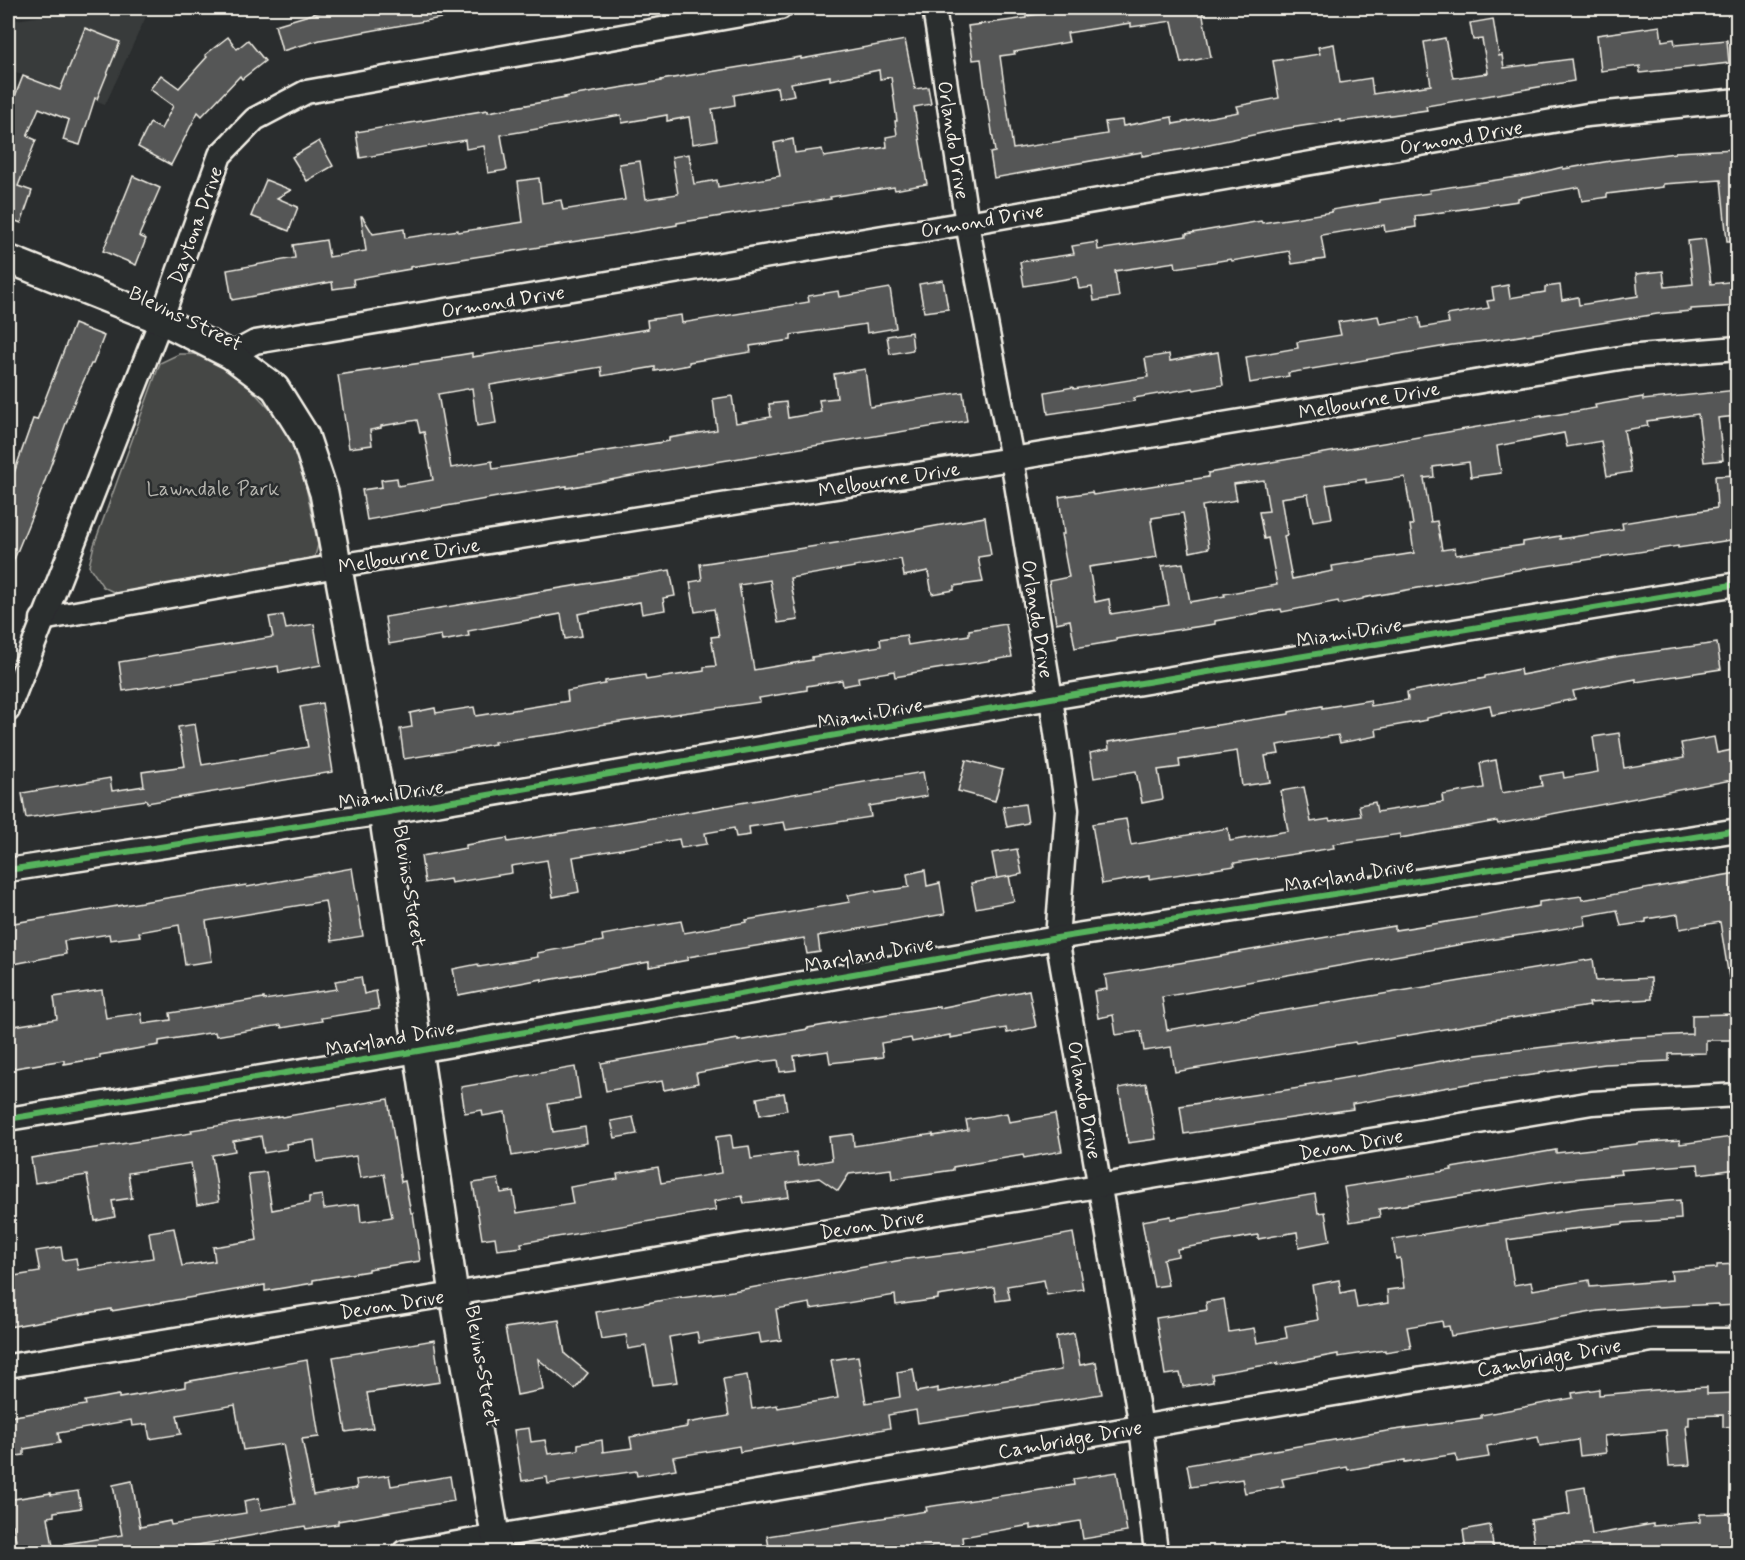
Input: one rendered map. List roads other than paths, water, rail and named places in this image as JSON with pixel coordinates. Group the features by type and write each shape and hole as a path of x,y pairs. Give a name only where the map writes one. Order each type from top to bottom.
{"street":[{"name":"Daytona Drive","path":"8,710 161,320 220,155 255,118 306,92 780,8"},
{"name":"Orlando Drive","path":"934,8 967,223 1012,459 1051,698 1067,810 1057,938 1141,1427 1156,1552"},
{"name":"Ormond Drive","path":"231,355 255,342 967,223 1587,115 1737,100"},
{"name":"Blevins Street","path":"8,259 161,320 231,355 275,388 305,436 324,493 383,813 454,1294 496,1545"},
{"name":"Melbourne Drive","path":"42,619 337,566 1012,459 1626,357 1737,348"},
{"name":"Miami Drive","path":"8,870 383,813 1051,698 1737,584"},
{"name":"Maryland Drive","path":"8,1119 418,1051 1057,938 1737,830"},
{"name":"Devon Drive","path":"8,1366 454,1294 1592,1103 1737,1095"},
{"name":"Cambridge Drive","path":"404,1552 496,1545 1141,1427 1652,1340 1737,1340"}],"park label":[{"name":"Lawndale Park","path":"213,488"}]}
